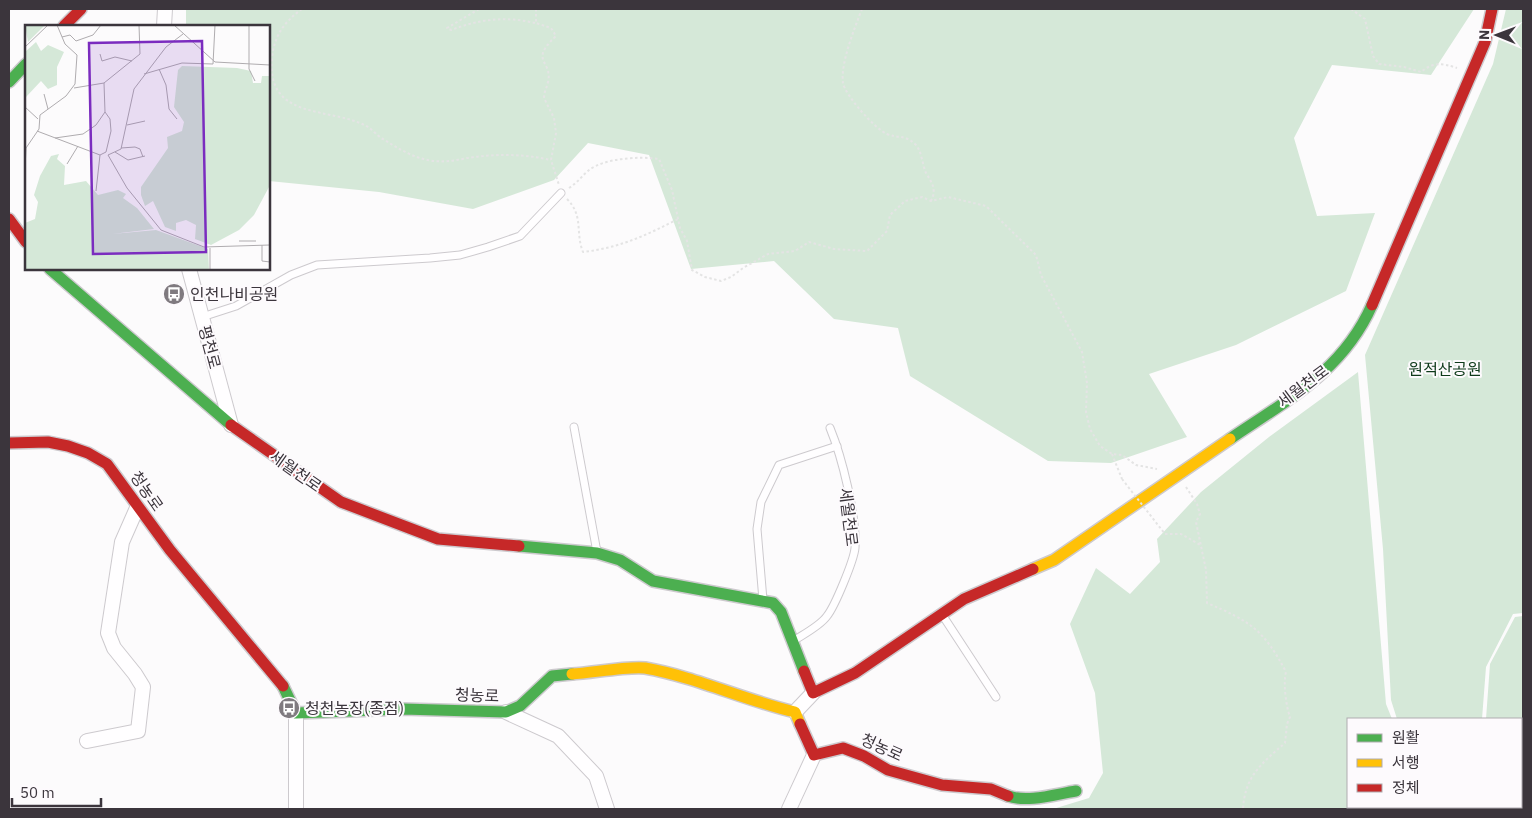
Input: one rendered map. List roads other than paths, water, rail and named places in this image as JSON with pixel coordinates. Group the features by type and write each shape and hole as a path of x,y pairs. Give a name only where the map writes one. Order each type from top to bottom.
{"street":[{"path":"65,25 81,9"},
{"path":"164,25 165,9"},
{"name":"세월천로","path":"795,712 813,693 855,673 964,599 1054,560 1316,380 1343,354 1364,322 1485,42 1492,9"},
{"path":"9,82 25,65"},
{"path":"9,219 25,241"},
{"name":"세월천로","path":"51,270 231,425 341,502 438,539 597,553 620,560 653,581 774,603 781,612 813,693"},
{"name":"평천로","path":"189,270 231,425"},
{"name":"청농로","path":"9,443 48,442 88,452 107,464 137,508 287,691 296,713 403,709 506,712 520,706 552,676 644,668 713,686 757,703 795,712"},
{"path":"87,741 138,731 143,687 136,674 114,648 108,633 122,542 137,508"},
{"path":"506,712 558,736 596,776 607,809"},
{"path":"789,809 814,755 795,712"},
{"path":"296,713 296,809"},
{"name":"청농로","path":"814,755 843,748 864,756 888,770 942,785 991,789 1015,798 1037,797 1076,790"}],"lane":[{"path":"202,317 236,306 291,275 316,265 460,255 520,236 561,193"},
{"path":"574,427 597,553"},
{"name":"세월천로","path":"793,642 826,618 835,605 855,550 853,517 837,446 830,428"},
{"path":"763,600 757,529 761,502 779,465 837,446"},
{"path":"942,614 996,697"}],"place":[{"name":"인천나비공원","path":"174,294"},
{"name":"청천농장(종점)","path":"289,708"}],"park label":[{"name":"원적산공원","path":"1445,369"}]}
